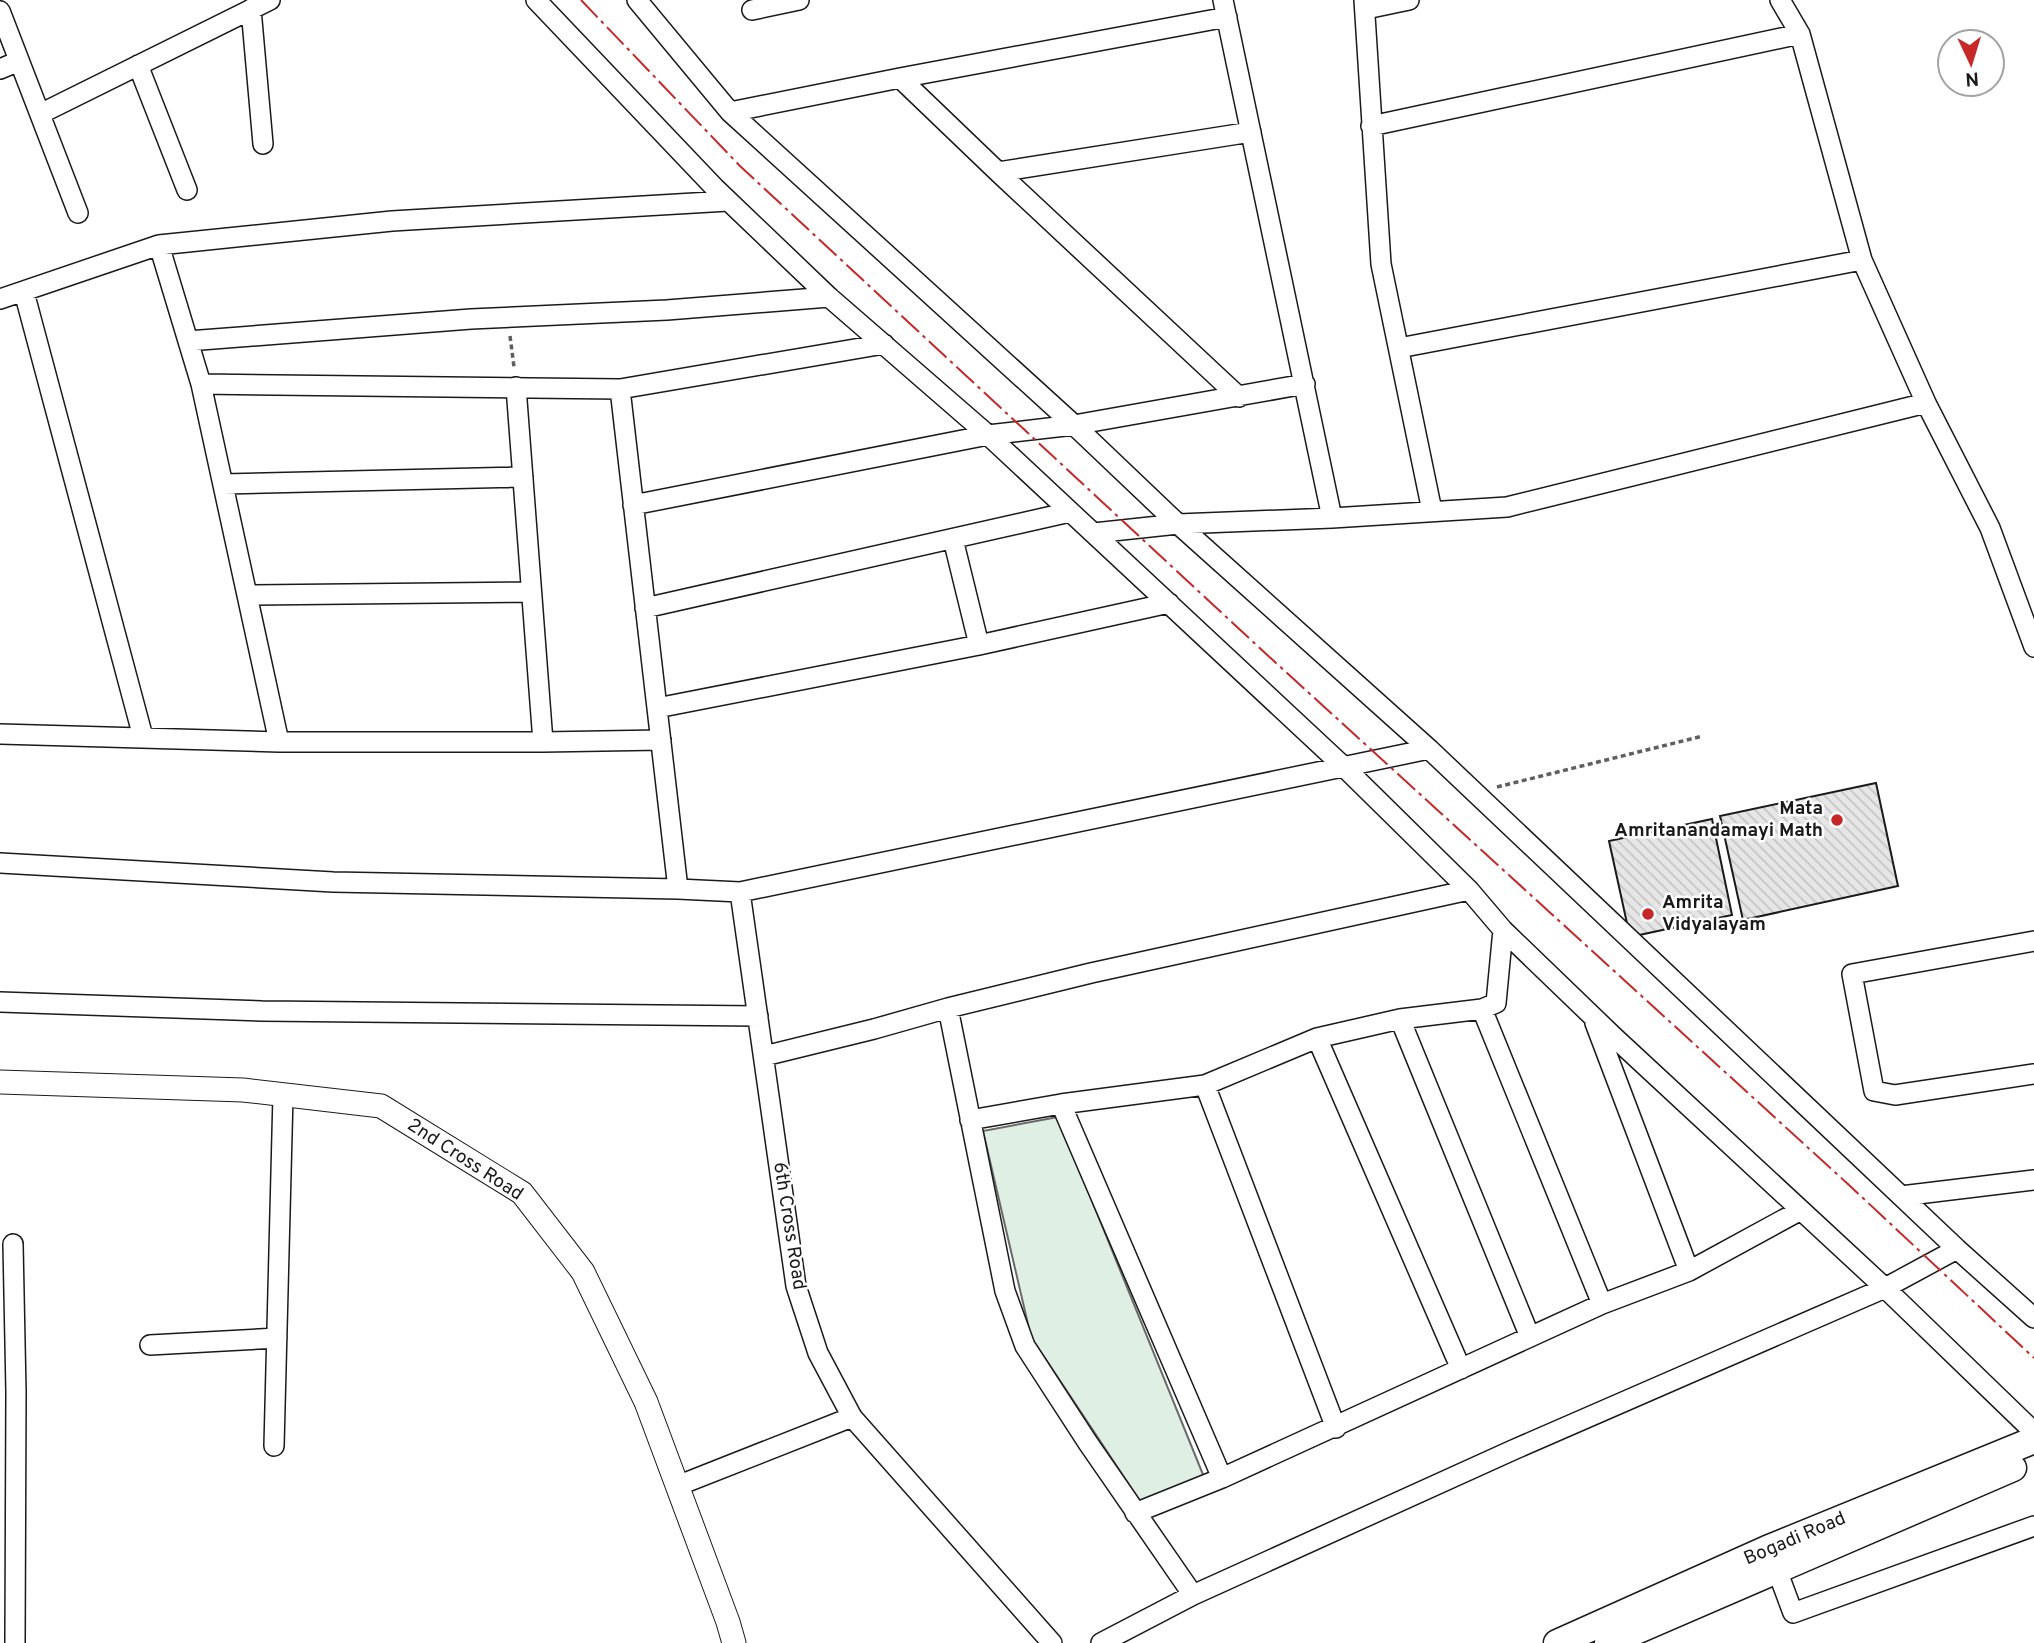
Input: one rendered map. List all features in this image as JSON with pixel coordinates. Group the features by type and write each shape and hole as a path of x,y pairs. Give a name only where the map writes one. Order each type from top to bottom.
{"main road":[{"name":"Bogadi Road","path":"1557,1643 1767,1549 2034,1440"},
{"name":"Bogadi Road","path":"1608,1643 2034,1459"}],"street":[{"path":"40,114 270,0"},
{"path":"536,0 728,201 829,297 988,435 1345,767 1469,890 1503,930 1885,1288 2034,1432"},
{"path":"637,0 730,112 1074,425 1178,524 1429,750 1957,1249 2034,1317"},
{"path":"752,10 799,0"},
{"path":"1409,0 1365,5 1381,264 1432,511"},
{"path":"1780,0 1800,34 1862,260 1926,403 1990,528 2034,647"},
{"path":"251,9 263,144"},
{"path":"730,112 1225,9 1332,517"},
{"path":"0,11 78,213"},
{"path":"1371,126 1800,34"},
{"path":"0,69 19,61"},
{"path":"138,65 187,190"},
{"path":"900,78 1239,397"},
{"path":"998,172 1251,132"},
{"path":"0,299 159,245 392,221 728,201"},
{"path":"159,245 201,384 279,742"},
{"path":"1399,348 1862,260"},
{"path":"24,292 143,737"},
{"path":"188,341 829,297"},
{"path":"201,384 620,389 884,344"},
{"path":"633,505 988,435 1074,425 1305,384"},
{"path":"516,387 543,742"},
{"path":"620,389 678,889"},
{"path":"1094,533 1178,524 1507,507 1926,403"},
{"path":"223,484 523,477"},
{"path":"645,608 1070,512"},
{"path":"953,539 979,645"},
{"path":"247,596 531,592"},
{"path":"657,708 979,645 1169,603"},
{"path":"0,734 279,742 661,740"},
{"path":"0,863 333,882 740,892 1429,750"},
{"path":"764,1056 874,1029 948,1007 1091,973 1469,890"},
{"name":"6th Cross Road","path":"740,892 796,1286 818,1353 852,1417 1052,1643"},
{"path":"970,1119 1205,1085 1317,1038 1400,1019 1482,1009 1496,1003 1503,930"},
{"path":"2034,941 1852,974 1874,1091 1895,1095 2034,1074"},
{"path":"0,1002 262,1011 758,1016"},
{"path":"948,1007 1004,1291 1024,1346 1193,1595"},
{"path":"1482,1009 1602,1304"},
{"path":"1591,1014 1689,1271"},
{"path":"1400,1019 1530,1337"},
{"path":"1317,1038 1461,1369"},
{"name":"2nd Cross Road","path":"0,1082 243,1090 381,1106 522,1193 583,1272 646,1402 734,1643"},
{"path":"1205,1085 1336,1428"},
{"path":"274,1447 283,1095"},
{"path":"1061,1104 1222,1478"},
{"path":"1901,1196 2034,1180"},
{"path":"1135,1513 1336,1428 1602,1304 1689,1271 1801,1210"},
{"path":"13,1244 16,1392 15,1643"},
{"path":"1101,1643 1193,1595 1513,1450 1885,1288 1957,1249"},
{"path":"150,1345 277,1338"},
{"path":"677,1486 852,1417"},
{"path":"1777,1570 1793,1613 2034,1526"}],"path":[{"path":"508,317 516,387"},
{"path":"1474,792 1703,736"}],"green space":[{"path":"1058,1117 1204,1477 1140,1501 1031,1337 983,1131"}],"building":[{"path":"1876,783 1898,886 1743,920 1720,816"},
{"path":"1712,819 1732,915 1630,937 1609,841"}],"power":[{"path":"581,0 740,166 1264,652 1849,1185 2034,1358"}],"place":[{"name":"Mata Amritanandamayi Math","path":"1837,820"},
{"name":"Amrita Vidyalayam","path":"1648,914"}]}
